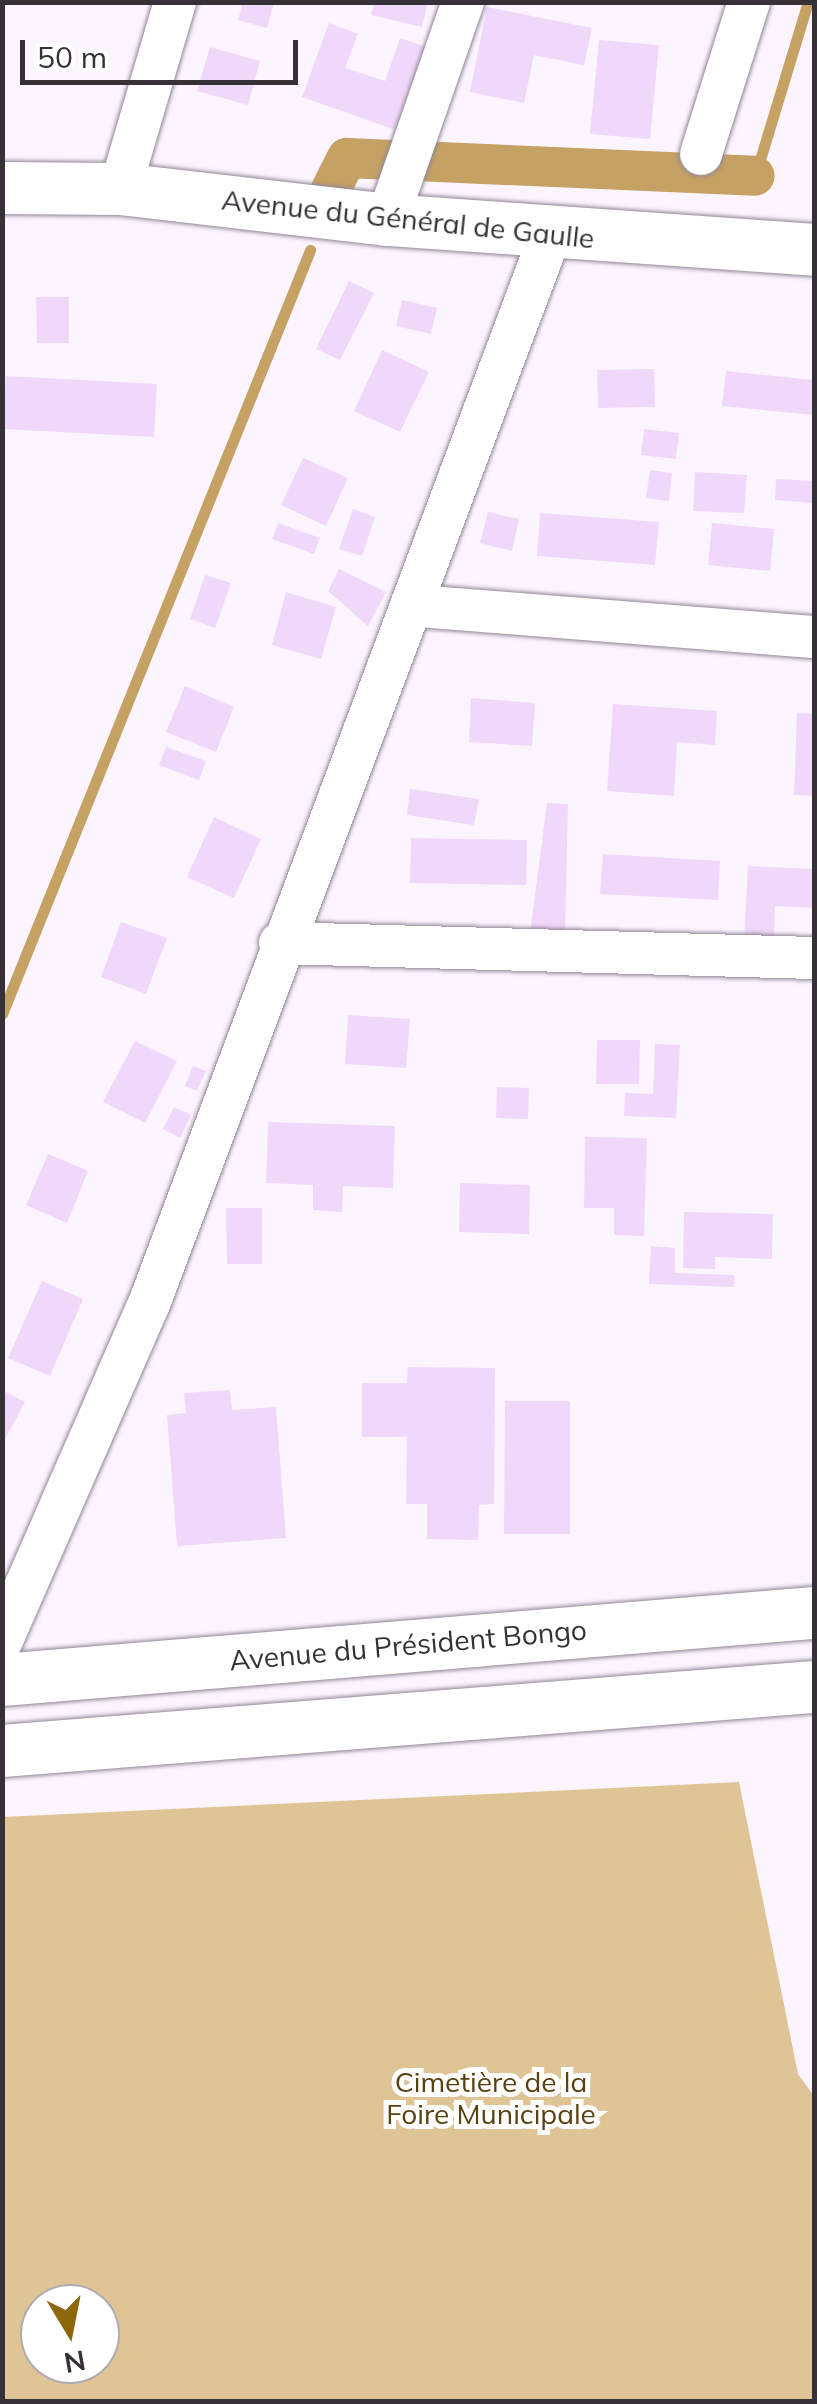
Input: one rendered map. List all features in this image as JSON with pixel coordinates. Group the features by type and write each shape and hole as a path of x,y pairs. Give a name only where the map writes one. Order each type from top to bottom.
{"street":[{"path":"120,190 175,2"},
{"path":"401,183 463,2"},
{"path":"701,154 750,2"},
{"name":"Avenue du Général de Gaulle","path":"2,188 120,190 401,183 550,234 814,250"},
{"path":"2,1640 149,1304 280,942 418,606 550,234"},
{"path":"418,606 814,637"},
{"path":"280,942 814,958"},
{"name":"Avenue du Président Bongo","path":"2,1680 814,1613"},
{"path":"2,1750 814,1687"}],"green space":[{"name":"Cimetière de la Foire Municipale","path":"739,1782 798,2074 814,2096 814,2401 3,2401 3,1817"}],"building":[{"path":"243,2 274,2 267,28 238,20"},
{"path":"374,2 428,2 422,27 371,15"},
{"path":"487,7 592,28 584,65 534,55 524,103 470,92"},
{"path":"329,23 358,34 345,68 385,81 400,38 426,47 396,130 302,97"},
{"path":"599,40 659,45 650,139 590,134"},
{"path":"210,47 260,61 248,105 197,91"},
{"path":"349,281 374,293 340,360 316,349"},
{"path":"36,297 69,297 69,343 37,343"},
{"path":"402,300 437,308 431,334 396,326"},
{"path":"382,350 429,372 400,432 354,411"},
{"path":"654,369 655,407 598,408 597,370"},
{"path":"726,371 814,380 814,415 722,406"},
{"path":"6,376 157,384 154,437 3,429"},
{"path":"644,429 679,433 676,459 641,455"},
{"path":"303,458 348,478 326,526 281,505"},
{"path":"650,470 672,473 669,501 646,498"},
{"path":"695,472 747,475 744,513 693,511"},
{"path":"776,479 814,481 814,503 775,500"},
{"path":"353,509 375,517 362,556 339,549"},
{"path":"488,512 519,519 512,551 480,543"},
{"path":"540,513 659,522 655,565 537,556"},
{"path":"278,523 320,538 314,554 272,539"},
{"path":"712,523 774,529 770,571 708,565"},
{"path":"339,569 386,592 368,626 328,591"},
{"path":"205,575 231,583 215,628 190,619"},
{"path":"286,592 336,607 321,659 272,645"},
{"path":"185,686 234,707 216,752 166,732"},
{"path":"471,698 535,703 532,746 469,742"},
{"path":"613,704 717,711 715,745 677,742 674,796 607,791"},
{"path":"797,713 814,714 814,796 794,795"},
{"path":"166,747 206,761 199,780 159,765"},
{"path":"410,789 479,799 474,825 407,815"},
{"path":"547,803 568,804 565,935 530,933"},
{"path":"214,817 261,839 234,898 187,877"},
{"path":"411,838 527,840 526,885 410,883"},
{"path":"603,854 720,861 718,900 600,894"},
{"path":"748,866 814,869 814,908 775,906 774,940 744,939"},
{"path":"121,922 167,938 146,994 101,977"},
{"path":"348,1015 410,1019 406,1068 345,1064"},
{"path":"597,1040 640,1040 639,1084 596,1084"},
{"path":"135,1041 177,1061 145,1123 103,1102"},
{"path":"655,1044 680,1045 676,1118 624,1116 625,1093 653,1094"},
{"path":"193,1066 206,1071 197,1091 185,1086"},
{"path":"497,1087 529,1088 528,1119 496,1118"},
{"path":"174,1107 191,1115 180,1138 163,1129"},
{"path":"268,1122 395,1126 393,1188 343,1186 342,1212 313,1210 313,1185 266,1183"},
{"path":"585,1137 647,1138 644,1236 614,1235 614,1208 584,1208"},
{"path":"48,1154 88,1171 67,1223 26,1205"},
{"path":"460,1183 530,1185 529,1234 459,1232"},
{"path":"226,1208 262,1208 262,1264 227,1264"},
{"path":"684,1212 773,1214 772,1259 715,1257 715,1269 683,1268"},
{"path":"651,1246 675,1248 675,1273 734,1275 734,1287 649,1284"},
{"path":"42,1281 83,1299 50,1376 8,1358"},
{"path":"408,1367 495,1368 494,1504 479,1505 478,1540 427,1539 427,1504 406,1504 407,1437 362,1437 362,1383 407,1383"},
{"path":"2,1390 25,1402 2,1445"},
{"path":"230,1390 232,1410 276,1407 286,1538 177,1546 167,1415 186,1413 184,1393"},
{"path":"505,1401 570,1401 570,1534 504,1534"}],"waterway":[{"path":"755,176 808,2"},
{"path":"331,189 347,158 755,176"},
{"path":"2,1014 310,250"}]}
